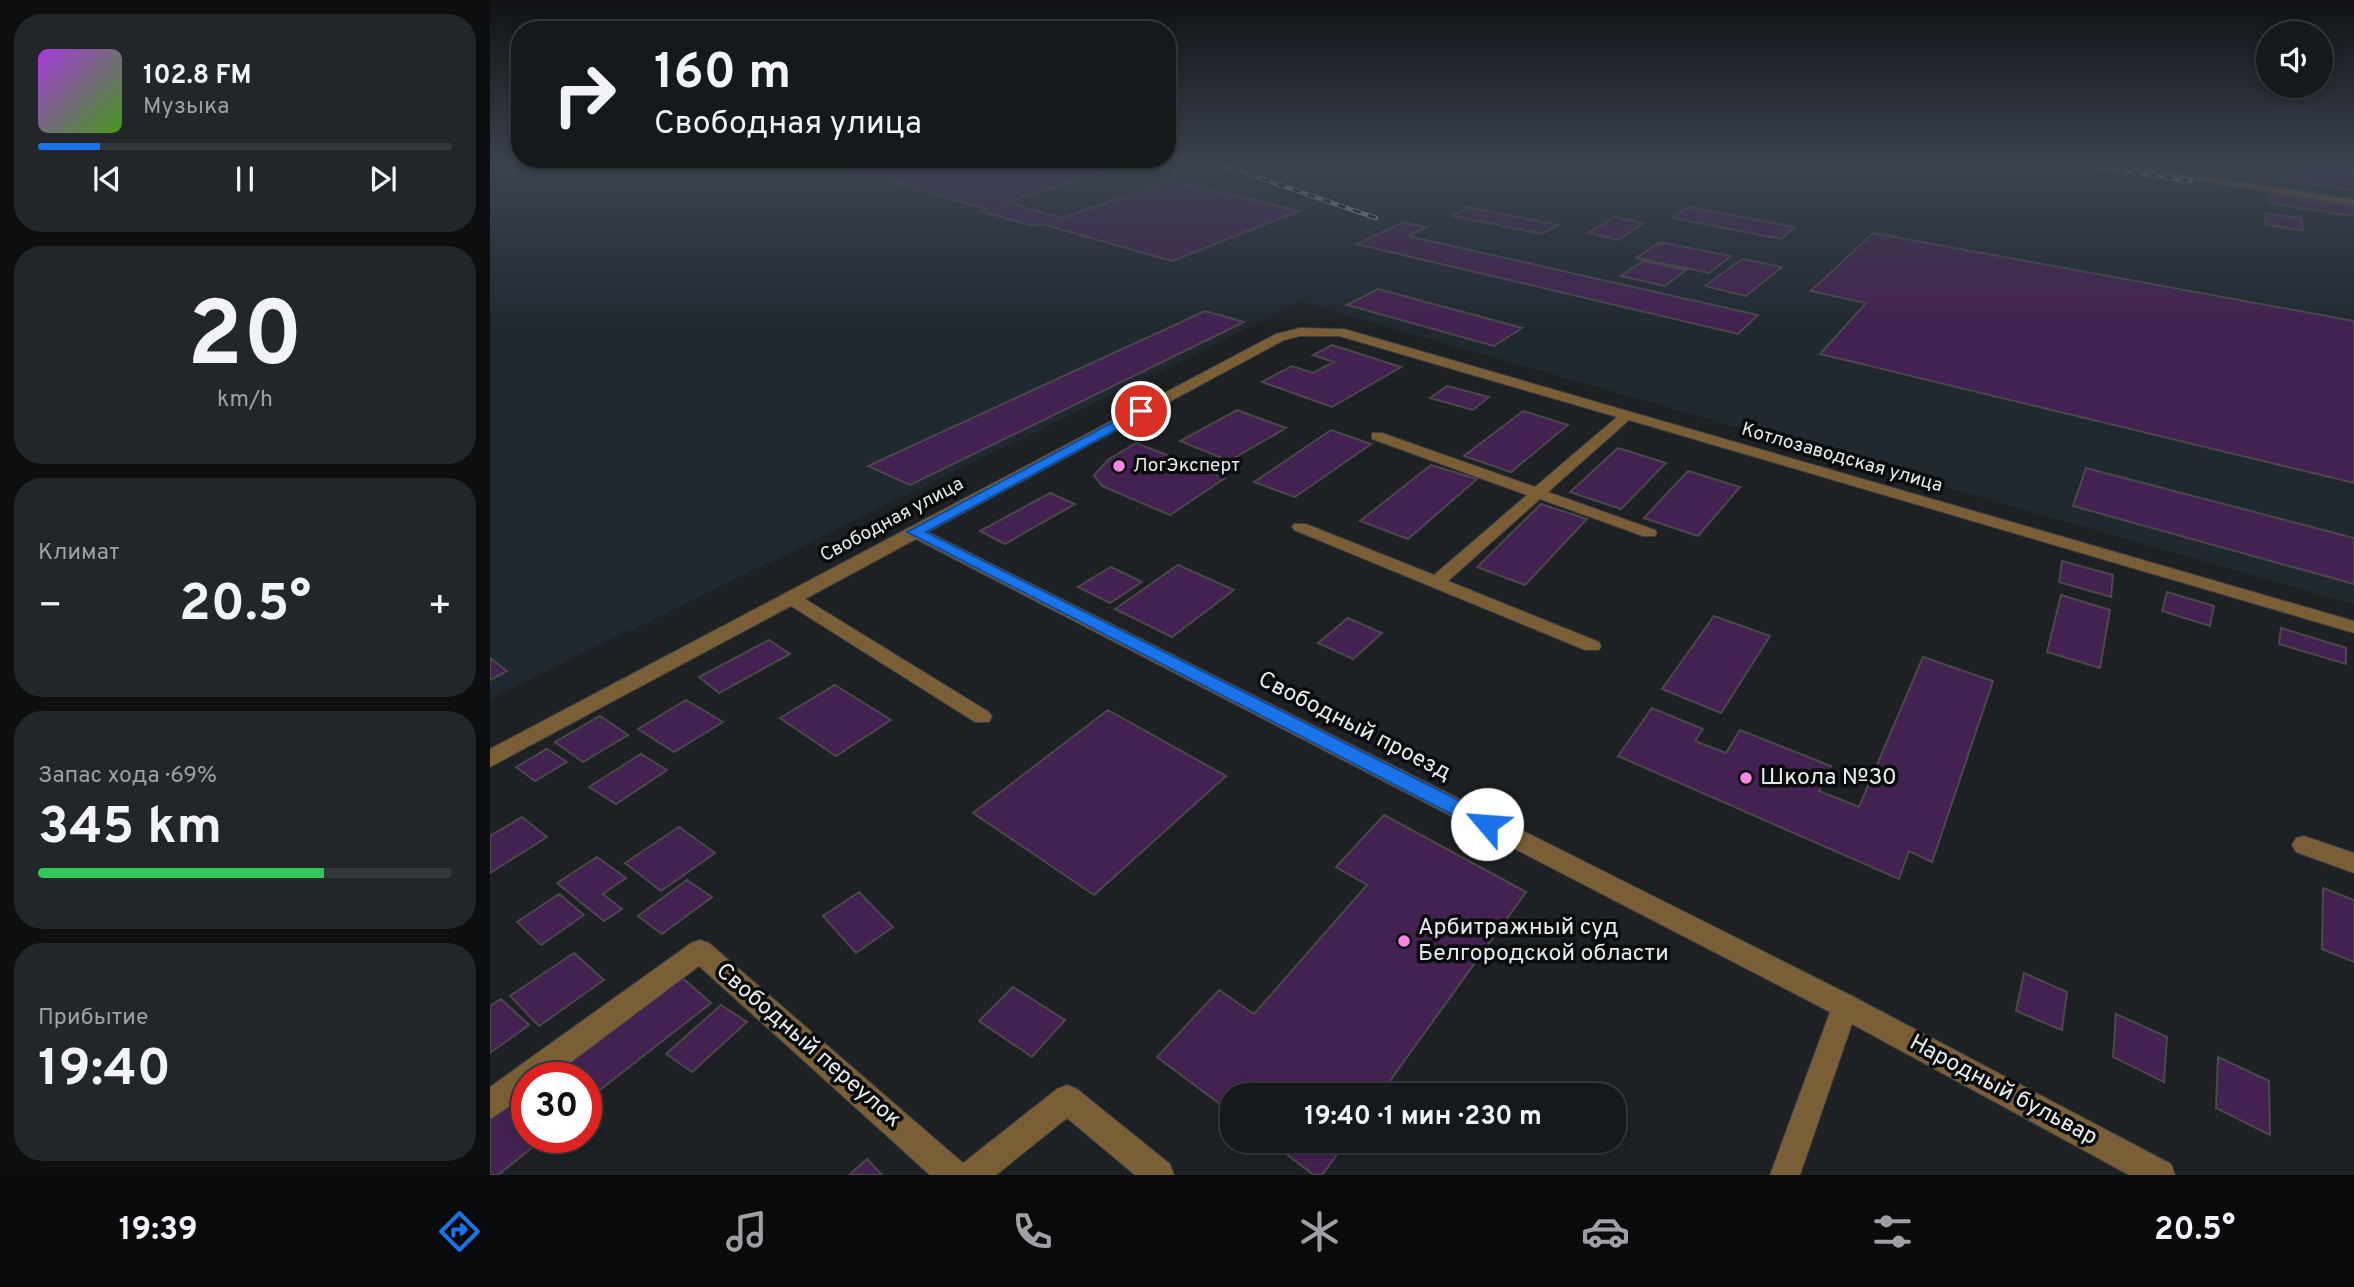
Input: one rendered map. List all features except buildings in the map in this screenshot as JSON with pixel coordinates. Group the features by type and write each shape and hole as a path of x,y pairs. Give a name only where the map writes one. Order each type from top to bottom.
{"street":[{"name":"Котлозаводская улица","path":"1319,330 1340,332 2354,627"},
{"name":"Свободная улица","path":"490,759 1279,337 1319,330"},
{"path":"1436,582 1627,415"},
{"path":"1377,436 1649,533"},
{"path":"1300,527 1592,646"},
{"name":"Свободный проезд","path":"915,532 1845,1006"},
{"path":"791,598 982,717"},
{"path":"2304,845 2354,863"},
{"name":"Свободный переулок","path":"490,1105 700,951 953,1175"},
{"path":"1785,1175 1845,1006"},
{"name":"Народный бульвар","path":"1845,1006 2160,1175"},
{"path":"972,1175 1067,1099 1159,1175"}],"shaded area":[{"path":"490,218 2354,218 2354,604 1301,302 490,699"}],"place":[{"name":"ЛогЭксперт","path":"1119,466"},
{"name":"Школа №30","path":"1746,778"},
{"name":"Арбитражный суд Белгородской области","path":"1404,941"}],"route":[{"path":"1141,411 915,532 1487,824"}]}
